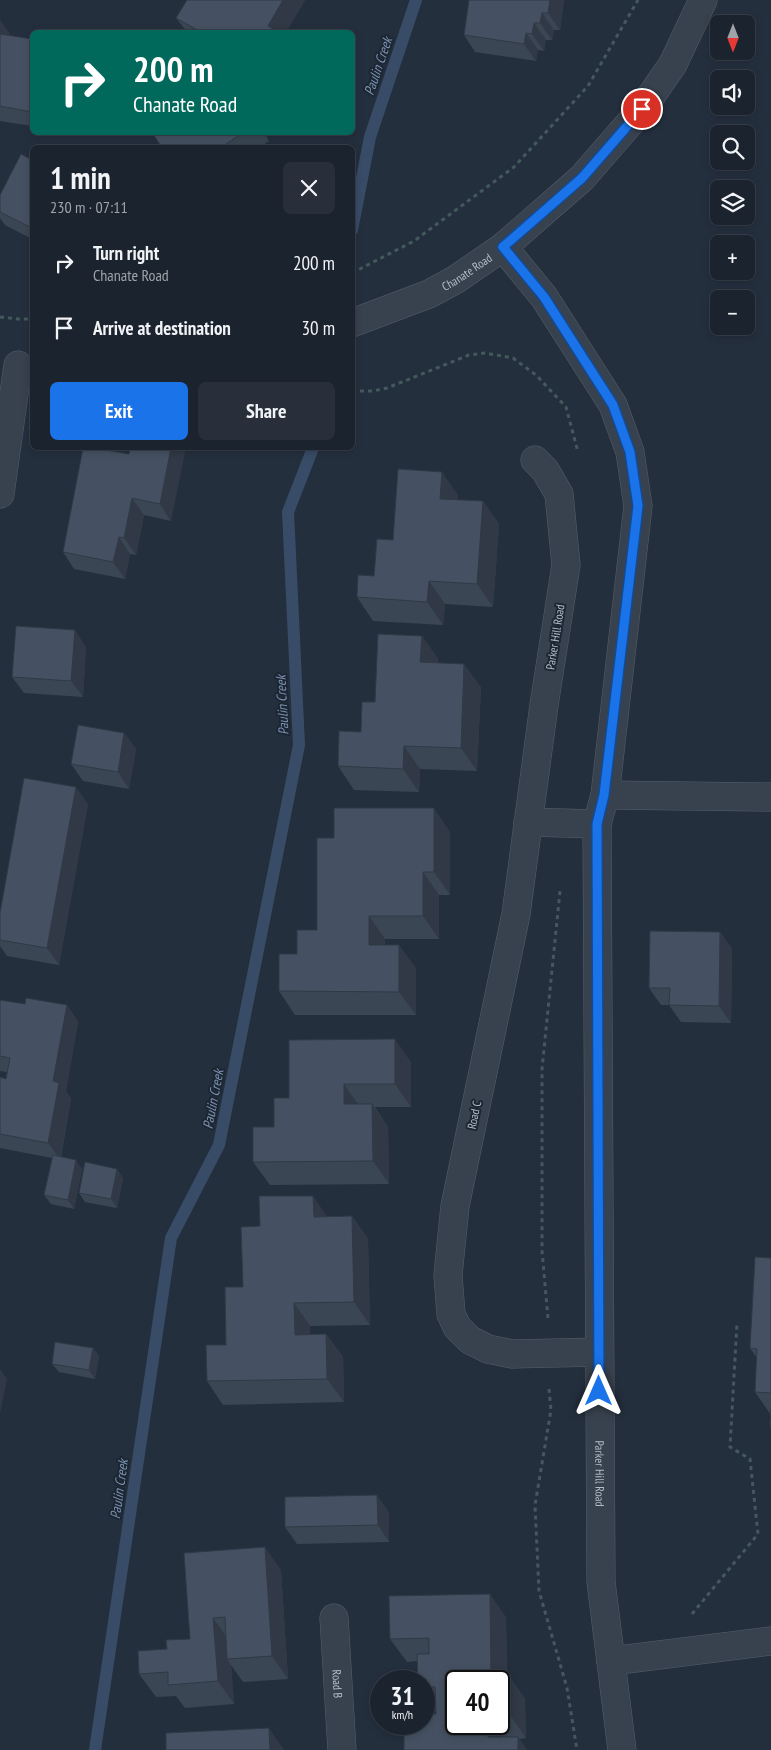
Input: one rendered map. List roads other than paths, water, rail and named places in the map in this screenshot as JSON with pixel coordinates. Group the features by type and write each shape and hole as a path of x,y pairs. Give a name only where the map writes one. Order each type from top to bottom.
{"street":[{"name":"Chanate Road","path":"355,322 429,294 455,280 503,247 582,178 642,109 673,64 703,0"},
{"name":"Parker Hill Road","path":"503,247 544,297 613,405 630,452 638,506 604,795 597,824 601,1582 622,1750"},
{"path":"0,494 17,365"},
{"name":"Parker Hill Road","path":"528,822 566,565 559,494 545,470 535,460"},
{"path":"604,795 771,797"},
{"path":"528,822 597,824"},
{"name":"Road C","path":"528,822 516,914 455,1206 448,1275 451,1314 457,1327 470,1340 488,1349 512,1354 599,1352"},
{"name":"Road B","path":"334,1618 342,1750"},
{"path":"611,1661 771,1641"}],"waterway":[{"name":"Paulin Creek","path":"355,214 370,137 416,0"},
{"name":"Paulin Creek","path":"95,1750 171,1238 219,1145 299,745 288,512 312,450"}]}
